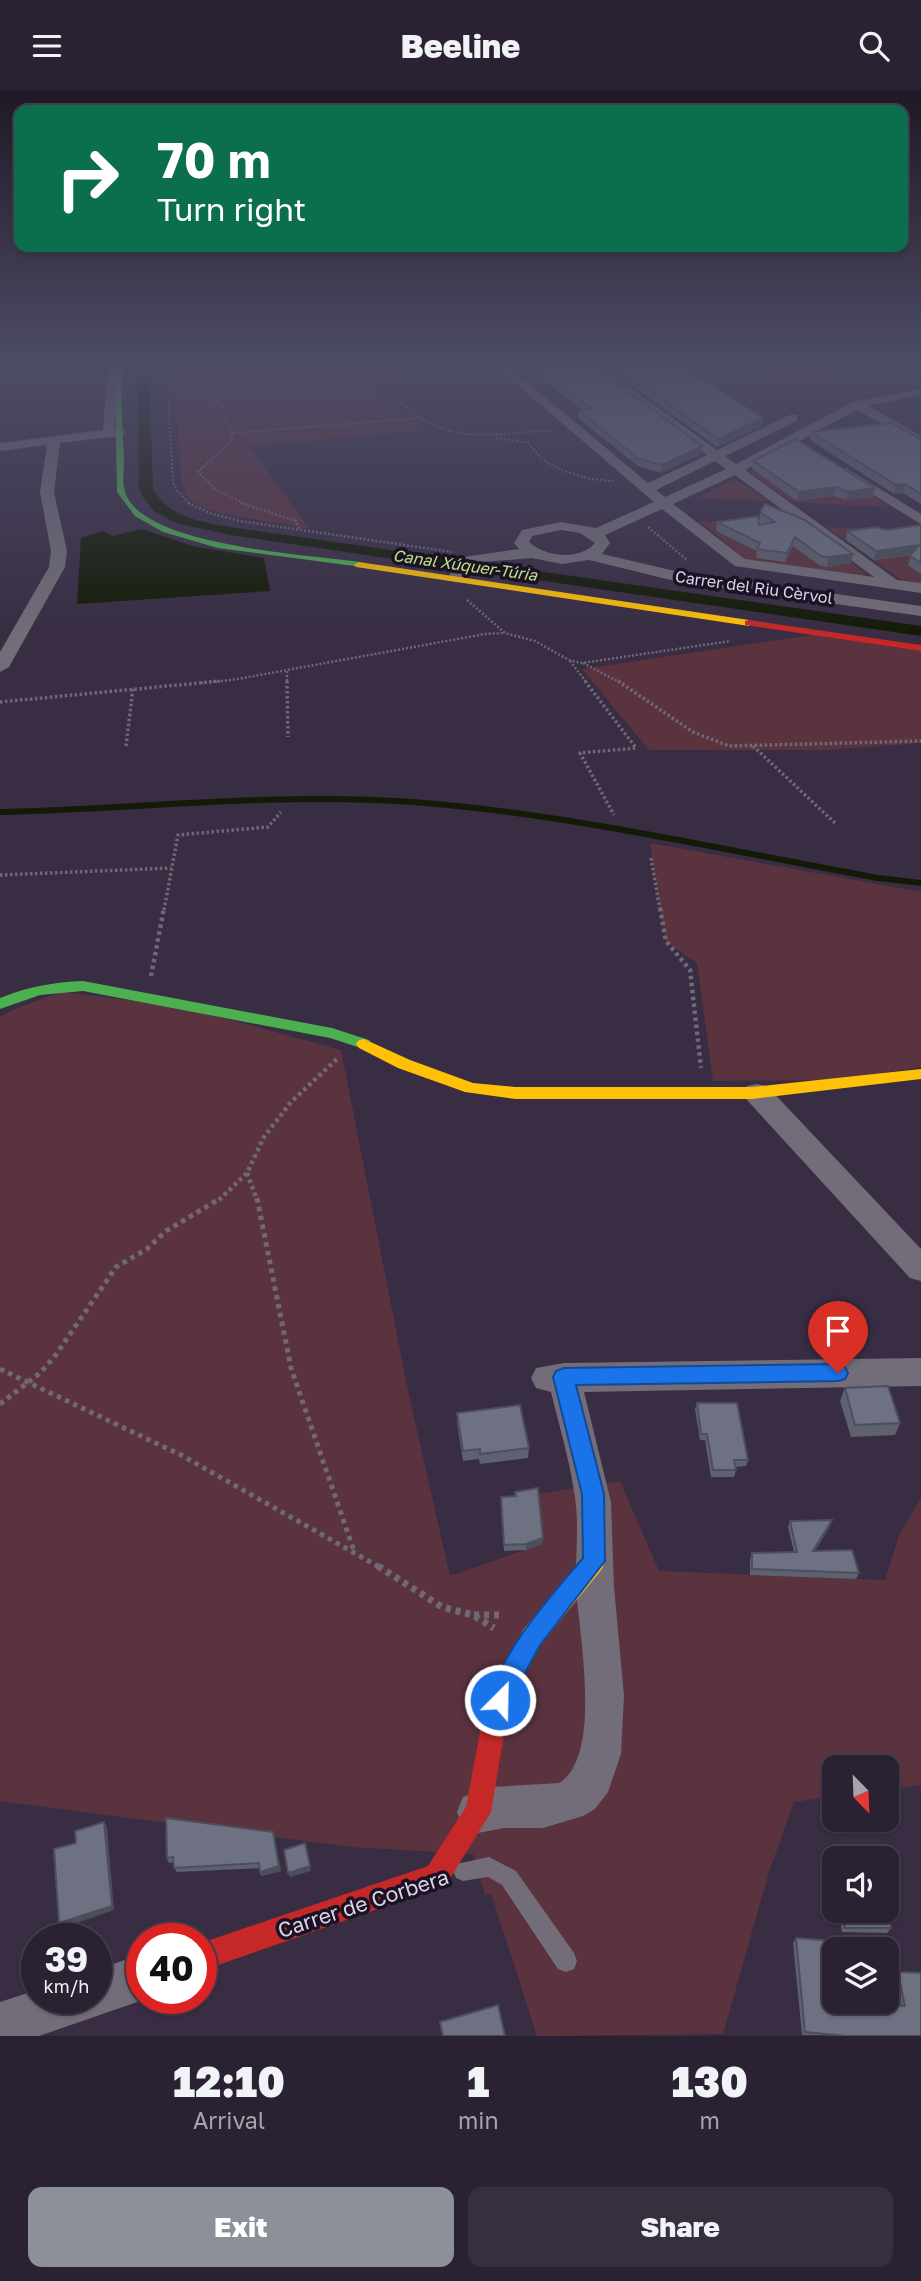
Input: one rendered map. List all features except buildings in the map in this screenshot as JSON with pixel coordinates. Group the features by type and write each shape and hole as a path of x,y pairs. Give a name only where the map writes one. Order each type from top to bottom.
{"street":[{"path":"0,667 57,568 60,551 47,492 52,454"},
{"path":"113,454 125,503 145,521 196,540 456,576 921,647"},
{"path":"604,454 740,563 921,588"},
{"path":"714,454 894,584"},
{"path":"641,484 721,454"},
{"path":"456,576 475,558 533,553 554,558 595,546 662,502 773,454"},
{"path":"829,460 921,520"},
{"path":"533,553 521,543 527,533 536,529 561,526 595,546"},
{"name":"Carrer del Riu Cèrvol","path":"595,546 680,571 921,605"},
{"name":"Carrer del Riu Cèrvol","path":"595,546 675,576 921,611"},
{"path":"0,1004 24,993 56,986 109,989 352,1038 414,1069 471,1088 515,1093 757,1093 921,1074"},
{"path":"757,1093 921,1269"},
{"path":"478,1812 491,1807 540,1808 564,1805 583,1792 596,1768 604,1737 605,1694 594,1561 593,1494 554,1377 921,1372"},
{"path":"437,1876 478,1812 495,1716 506,1683 532,1637 594,1561"},
{"name":"Carrer de Corbera","path":"217,1952 437,1876"},
{"path":"0,2026 35,2014"}],"lane":[{"name":"Carrer de Corbera","path":"437,1876 489,1867 509,1878 566,1961"}],"path":[{"path":"171,454 173,482 179,496 198,509 219,516 475,558"},
{"path":"217,454 198,472 205,483 254,509 296,520 299,529"},
{"path":"533,454 582,478 641,484"},
{"path":"456,576 449,585 505,633"},
{"path":"0,702 232,680 485,634 505,633 535,641 569,660 582,663 626,686 693,732 729,746 921,741"},
{"path":"582,663 740,640"},
{"path":"569,660 636,748 580,753 614,815"},
{"path":"287,671 288,737"},
{"path":"126,746 133,688"},
{"path":"753,746 835,824"},
{"path":"147,997 178,835 268,827 281,811"},
{"path":"651,858 666,941 690,970 699,1039 702,1093"},
{"path":"0,875 172,868"},
{"path":"0,1404 55,1356 116,1267 147,1249 166,1231 217,1201 247,1173 264,1137 291,1102 333,1063 352,1038"},
{"path":"247,1173 256,1193 291,1368 354,1551"},
{"path":"0,1369 180,1455 354,1551 442,1607 473,1615"}],"shaded area":[{"path":"179,454 255,454 310,529 224,514 199,506 187,497 181,479"},
{"path":"785,454 807,454 890,507 791,502 749,472"},
{"path":"736,480 769,501 696,498 731,481"},
{"path":"699,521 802,526 867,574 862,576 747,560"},
{"path":"826,527 921,531 921,584 902,580"},
{"path":"142,529 193,546 264,558 270,591 77,604 81,538 103,531 112,536"},
{"path":"812,635 921,651 921,743 829,750 649,750 582,669"},
{"path":"650,843 921,892 921,1067 840,1080 713,1081 697,963 665,941"},
{"path":"61,992 179,1006 341,1050 408,1391 450,1576 542,1544 538,1494 620,1481 659,1571 885,1580 899,1535 921,1498 921,1785 900,1787 900,1755 822,1755 822,1798 794,1802 769,1872 723,2034 537,2036 491,1893 485,1895 473,1854 351,1847 0,1801 0,1017"}],"waterway":[{"name":"Canal Xúquer-Túria","path":"145,454 146,488 151,499 169,514 206,527 921,631"},
{"path":"0,812 258,800 361,799 413,802 588,824 878,878 921,883"}],"traffic: fast":[{"path":"120,454 121,492 138,514 166,530 218,545 359,565"},
{"path":"0,1004 40,990 83,986 332,1033 364,1044"}],"traffic: slow":[{"path":"359,565 749,623"},
{"path":"364,1044 404,1064 471,1088 515,1093 752,1093 921,1074"},
{"path":"509,1678 532,1637 594,1561"}],"traffic: jam":[{"path":"749,623 921,648"},
{"path":"217,1952 437,1876 478,1812 495,1716 509,1678"}],"route":[{"path":"500,1700 517,1661 532,1637 594,1561 593,1494 564,1377 838,1373"}]}
